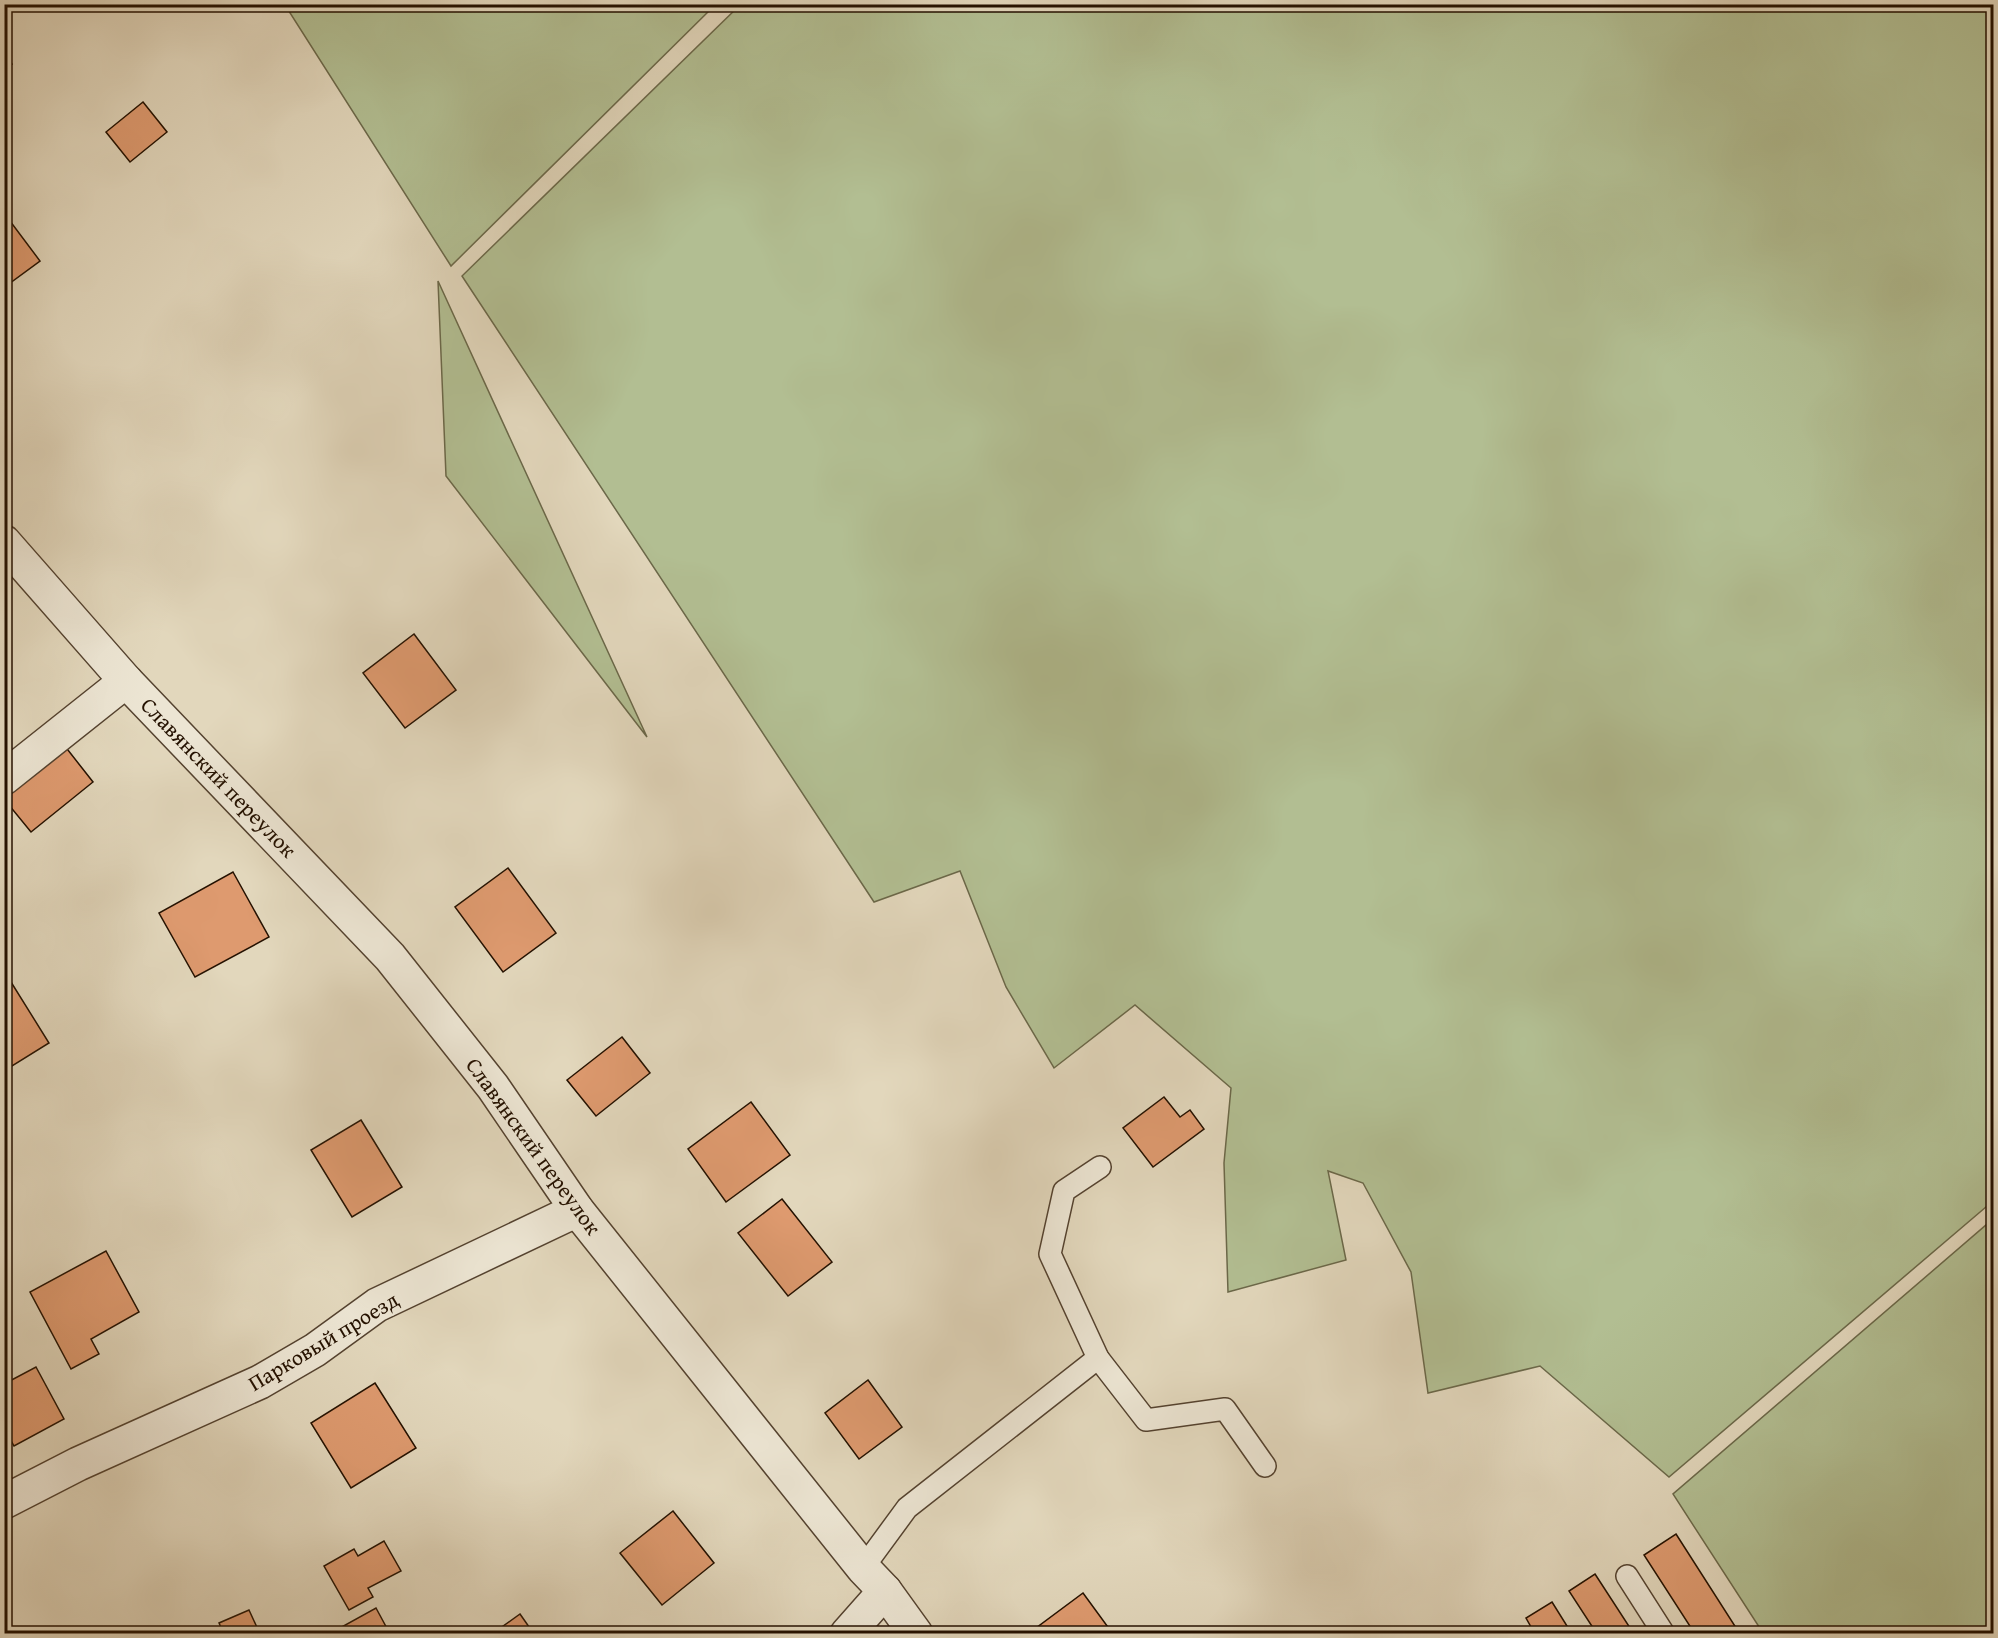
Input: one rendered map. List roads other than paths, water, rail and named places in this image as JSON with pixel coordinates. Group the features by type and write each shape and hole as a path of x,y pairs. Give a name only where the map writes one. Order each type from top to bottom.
{"street":[{"name":"Славянский переулок","path":"4,542 126,681 390,957 493,1087 578,1210 916,1634"},
{"path":"4,778 126,681"},
{"name":"Парковый проезд","path":"4,1502 78,1464 260,1382 315,1350 377,1305 578,1210"},
{"path":"847,1634 874,1580"}],"lane":[{"path":"1100,1167 1064,1191 1050,1254 1098,1358 1146,1420 1225,1409 1265,1466"},
{"path":"874,1580 907,1509 1098,1358"},
{"path":"1627,1576 1664,1634"}]}
